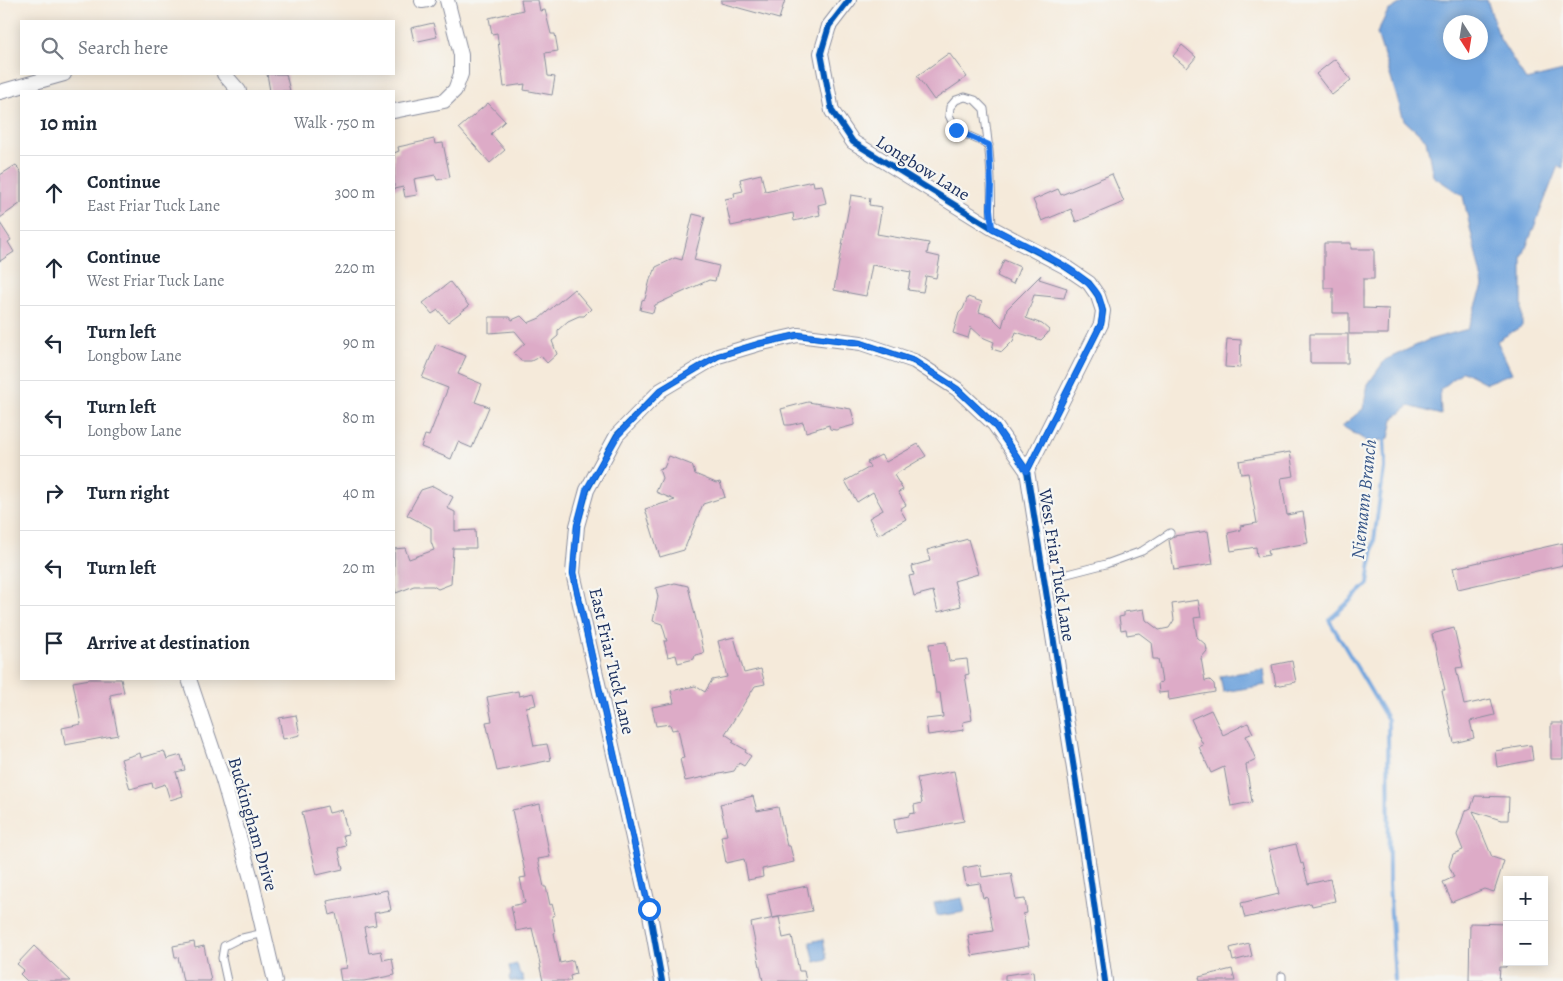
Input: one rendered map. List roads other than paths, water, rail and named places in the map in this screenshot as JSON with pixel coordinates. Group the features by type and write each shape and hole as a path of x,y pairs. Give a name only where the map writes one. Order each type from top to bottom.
{"street":[{"path":"395,111 444,101 455,90 461,74 461,55 447,0"},
{"name":"Longbow Lane","path":"849,0 829,26 821,52 832,110 853,142 992,228 1064,266 1089,283 1098,296 1103,311 1101,324 1027,471"},
{"path":"0,92 60,75"},
{"path":"225,75 238,90"},
{"name":"West Friar Tuck Lane","path":"676,381 718,356 798,335 861,343 914,361 957,389 994,424 1027,471 1083,826 1105,981"},
{"name":"East Friar Tuck Lane","path":"662,981 649,909 573,573 577,526 586,490 618,435 661,390 676,381"},
{"name":"Buckingham Drive","path":"189,680 223,780 252,882 275,981"}],"lane":[{"path":"989,145 956,130 949,115 950,106 956,100 965,97 975,100 984,109 989,145 992,228"},
{"path":"1044,580 1106,564 1142,551 1170,533"},
{"path":"226,981 222,958 224,946 238,939 264,933"}],"water":[{"path":"1406,0 1487,0 1500,39 1526,80 1563,71 1563,168 1558,166 1522,258 1522,326 1497,341 1512,373 1486,383 1463,371 1440,390 1441,415 1409,406 1393,419 1389,438 1370,443 1342,426 1363,409 1368,384 1385,360 1428,340 1468,329 1483,286 1463,196 1433,176 1426,140 1404,120 1377,33 1388,11"},
{"path":"1264,669 1266,685 1223,692 1220,676"},
{"path":"962,898 965,912 937,916 934,903"},
{"path":"823,939 827,959 815,962 810,942"},
{"path":"517,964 524,981 510,981 509,966"}],"waterway":[{"name":"Niemann Branch","path":"1384,436 1385,461 1368,584 1329,620 1388,720 1389,883 1395,981"}]}
